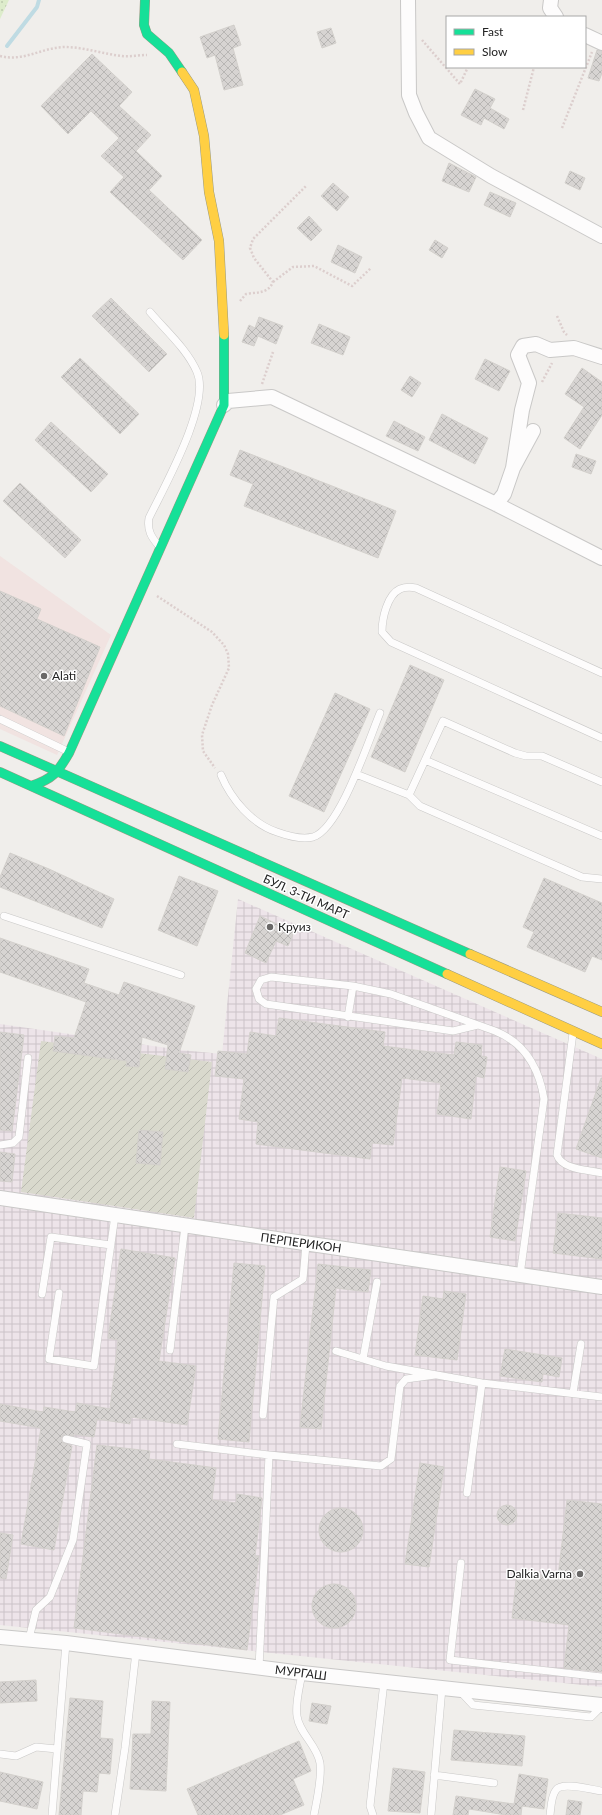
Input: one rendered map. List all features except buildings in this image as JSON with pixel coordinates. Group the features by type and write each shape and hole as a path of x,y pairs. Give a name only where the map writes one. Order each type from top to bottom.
{"street":[{"path":"145,0 144,25 147,34 169,53 194,90 204,136 209,192 219,241 224,316 224,405"},
{"path":"408,0 409,95 416,113 429,138 491,176 602,236"},
{"path":"551,0 550,8 555,16"},
{"path":"513,468 522,410 529,383 518,355 523,346 536,344 550,350 574,348 602,357"},
{"path":"31,786 46,782 58,773 69,753 224,405 228,401 272,397 496,504 602,558"},
{"path":"496,504 504,494 513,468 533,431"},
{"name":"БУЛ. 3-ТИ МАРТ","path":"0,746 58,773 602,1012"},
{"name":"БУЛ. 3-ТИ МАРТ","path":"0,772 602,1044"},
{"name":"ПЕРПЕРИКОН","path":"0,1198 602,1288"},
{"name":"МУРГАШ","path":"0,1637 66,1643 259,1668 602,1706"}],"lane":[{"path":"150,312 189,356 198,374 200,388 194,421 149,518 149,532 160,548"},
{"path":"602,673 416,588 400,589 393,595 382,621 382,632 391,642 602,738"},
{"path":"220,775 227,789 247,813 267,829 293,838 313,837 323,831 333,819 356,774 380,713"},
{"path":"0,719 69,753"},
{"path":"409,795 443,722 514,753 526,756 542,756 602,782"},
{"path":"425,760 602,836"},
{"path":"356,774 409,795 420,806 582,877 602,879"},
{"path":"4,916 181,975"},
{"path":"478,1025 453,1031 266,1004 259,999 256,989 261,980 268,977 353,986 392,994 478,1025 508,1036 518,1044 536,1071 542,1084 544,1099 520,1275"},
{"path":"348,1017 353,986"},
{"path":"573,1030 557,1155 558,1159 564,1165 602,1173"},
{"path":"0,1144 13,1143 19,1137 28,1058"},
{"path":"59,1293 49,1359 94,1366 115,1215"},
{"path":"170,1350 185,1226"},
{"path":"42,1294 50,1237 110,1245"},
{"path":"263,1416 274,1297 303,1279 306,1244"},
{"path":"363,1359 377,1282"},
{"path":"573,1393 582,1344"},
{"path":"336,1351 386,1366 435,1375 482,1383 602,1397"},
{"path":"178,1444 381,1466 391,1459 400,1386 406,1379 435,1375"},
{"path":"467,1493 482,1383"},
{"path":"29,1639 36,1610 50,1597 73,1540 87,1444 66,1439"},
{"path":"259,1668 269,1455"},
{"path":"462,1563 450,1660 602,1677"},
{"path":"52,1815 66,1643"},
{"path":"115,1815 125,1748 136,1652"},
{"path":"302,1673 296,1707 297,1717 301,1727 316,1750 320,1764 314,1815"},
{"path":"373,1815 370,1806 384,1682"},
{"path":"431,1815 442,1688"},
{"path":"0,1754 16,1756 36,1747 58,1749"},
{"path":"434,1775 494,1783"},
{"path":"550,1815 554,1792 559,1786 602,1791"}],"path":[{"path":"408,24 446,68"},
{"path":"586,61 594,39"},
{"path":"0,56 22,58 63,47 93,50 123,56 169,53"},
{"path":"446,68 460,84 468,68"},
{"path":"523,110 534,68"},
{"path":"562,128 584,68"},
{"path":"273,282 254,258 250,248 253,239 306,186"},
{"path":"238,305 240,298 246,294 263,292 270,288 273,282 293,267 314,266 352,286 371,268"},
{"path":"257,398 273,352"},
{"path":"142,588 173,605 212,632 224,645 228,654 229,668 212,705 202,735 203,751 220,775"}],"shaded area":[{"name":"Alati","path":"0,556 111,635 57,755 0,729"},
{"path":"238,899 602,1059 602,1687 0,1625 0,1024 181,1050 222,1054"},
{"path":"41,1041 212,1062 194,1218 21,1192"}],"green space":[{"path":"0,0 9,0 0,19"}],"waterway":[{"path":"7,46 37,7 39,0"}],"traffic: fast":[{"path":"145,0 144,25 147,34 169,53 182,72"},
{"path":"31,786 45,781 54,774 62,765 69,753 224,405 224,335"},
{"path":"0,746 470,954"},
{"path":"0,772 447,974"}],"traffic: slow":[{"path":"182,72 194,90 204,136 209,192 219,241 224,335"},
{"path":"470,954 602,1012"},
{"path":"447,974 602,1044"}],"place":[{"name":"Alati","path":"44,676"},
{"name":"Круиз","path":"270,927"},
{"name":"Dalkia Varna","path":"580,1574"}]}
